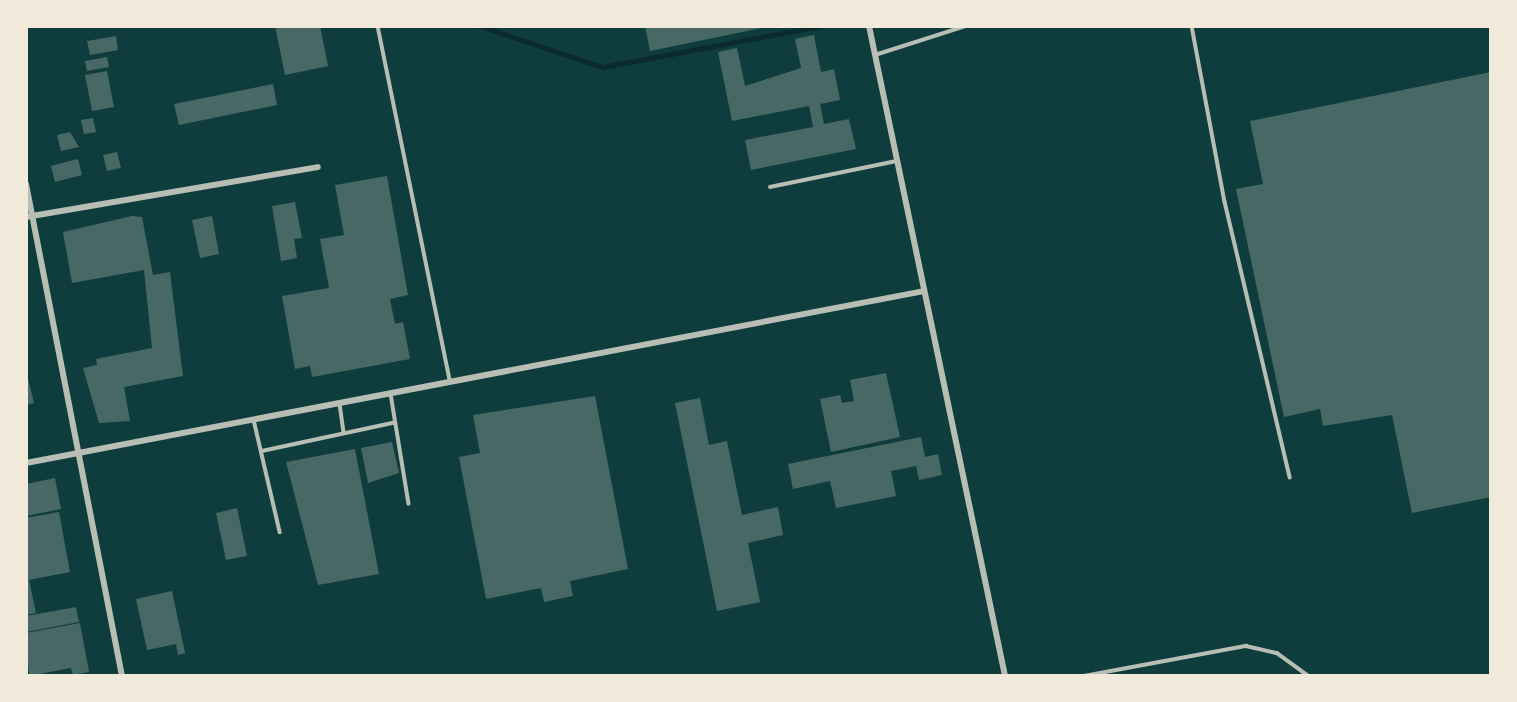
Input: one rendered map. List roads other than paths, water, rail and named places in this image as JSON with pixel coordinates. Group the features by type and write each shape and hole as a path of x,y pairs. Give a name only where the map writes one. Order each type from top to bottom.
{"street":[{"path":"869,26 1005,676"},
{"path":"30,217 318,167"},
{"path":"26,184 30,217 80,453 122,676"},
{"path":"26,463 924,291"}],"lane":[{"path":"378,26 450,383"},
{"path":"875,55 966,26"},
{"path":"1192,26 1225,202 1290,477"},
{"path":"771,187 897,161"},
{"path":"391,394 393,423 409,504"},
{"path":"340,404 344,433"},
{"path":"254,419 280,533"},
{"path":"262,451 393,423"},
{"path":"1084,676 1246,646 1277,653 1309,676"}],"waterway":[{"path":"481,26 603,67 821,26"}]}
